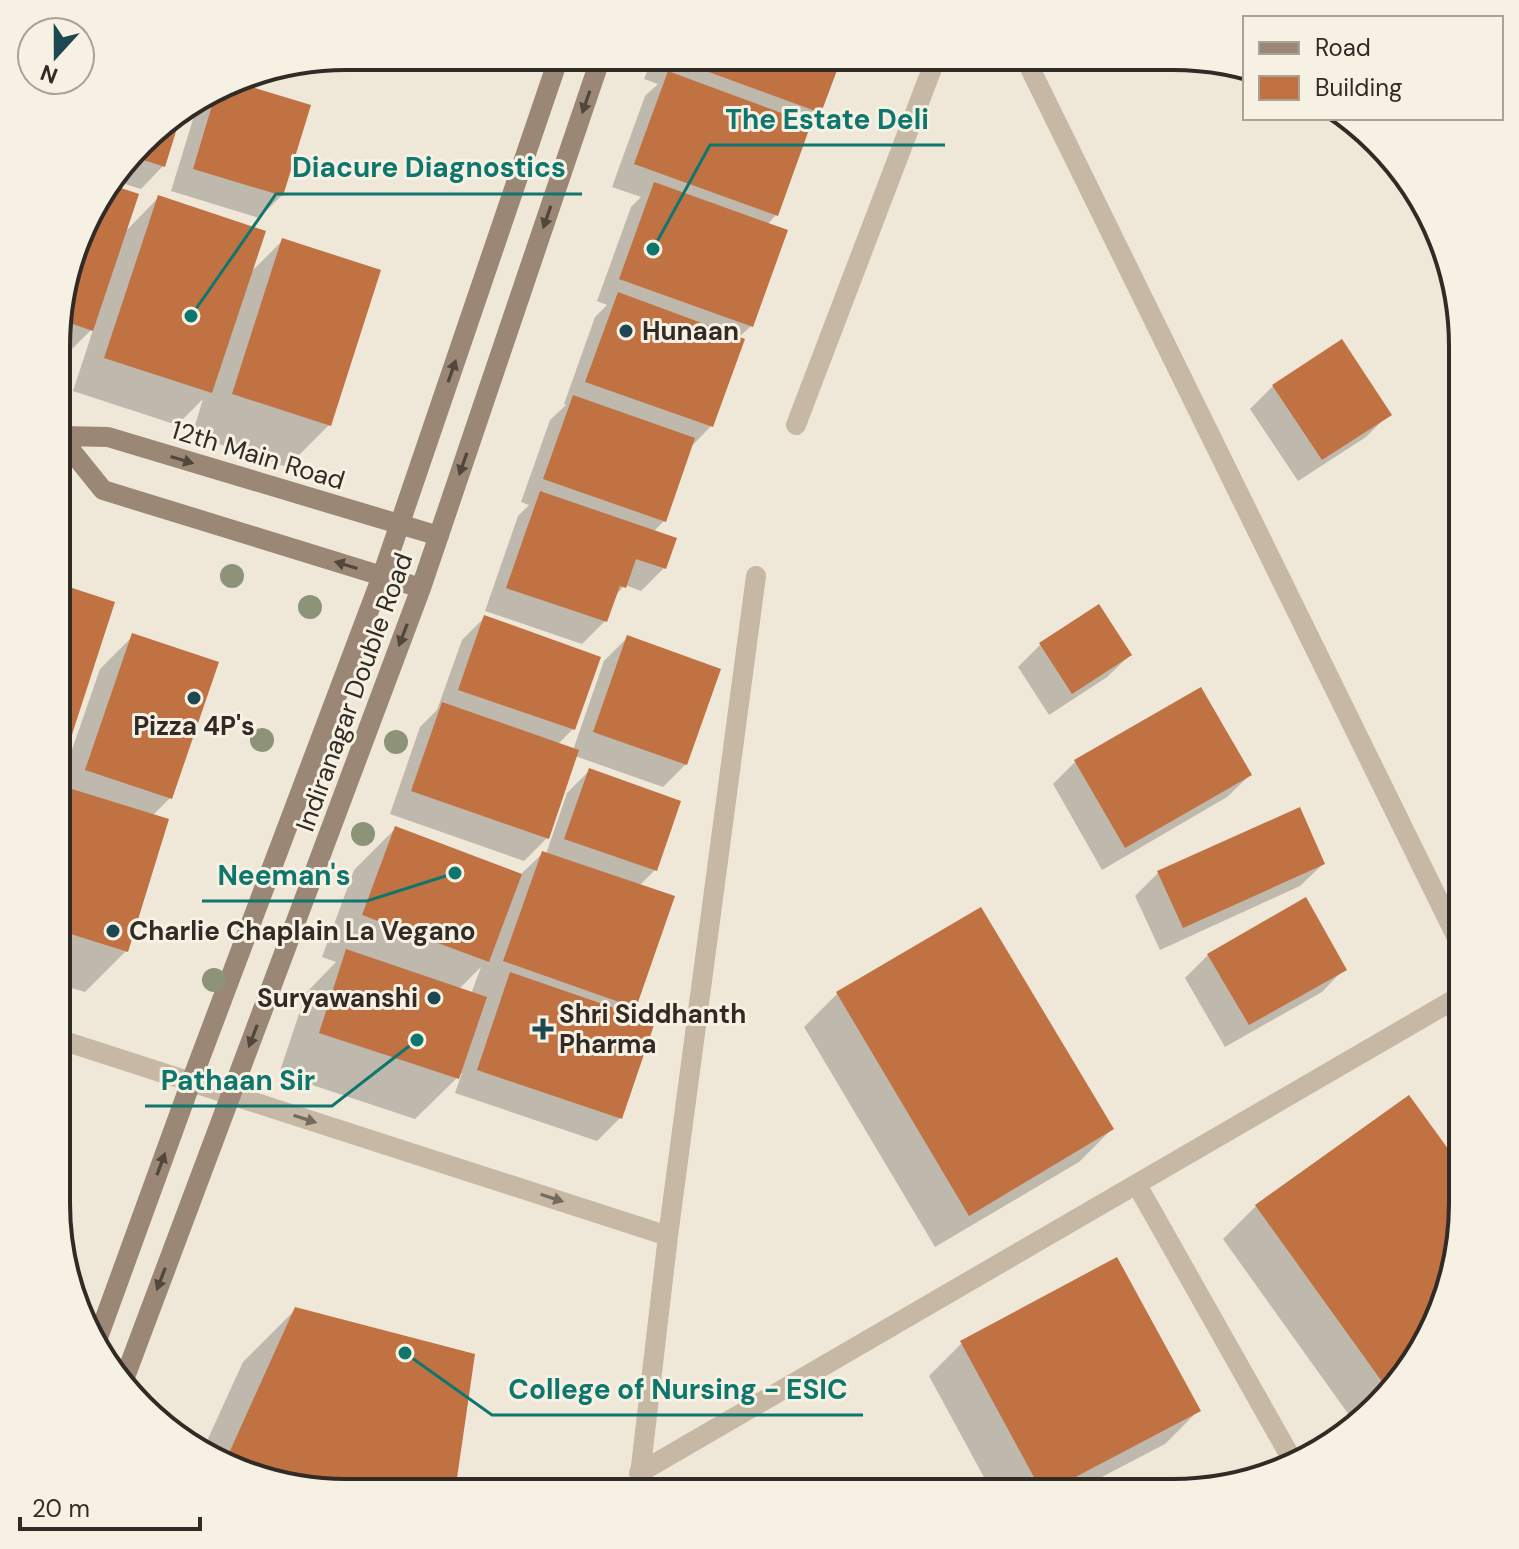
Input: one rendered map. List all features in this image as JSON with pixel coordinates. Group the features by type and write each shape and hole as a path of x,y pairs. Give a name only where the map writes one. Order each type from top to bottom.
{"street":[{"name":"Indiranagar Double Road","path":"101,1329 382,576 555,70"},
{"name":"Indiranagar Double Road","path":"127,1371 421,588 596,70"},
{"path":"796,425 931,70"},
{"path":"1031,70 1448,919"},
{"name":"12th Main Road","path":"70,437 108,437 439,536"},
{"path":"70,449 103,490 421,588"},
{"path":"639,1478 756,576"},
{"path":"646,1478 1448,1003"},
{"path":"71,1043 668,1236"},
{"path":"1137,1185 1289,1454"}],"building":[{"path":"704,70 837,70 821,113"},
{"path":"668,71 811,124 778,216 634,164"},
{"path":"252,87 311,105 283,196 193,169 212,105 224,98"},
{"path":"177,128 165,167 143,160"},
{"path":"654,182 788,230 753,327 619,279"},
{"path":"120,188 139,194 93,331 71,324 75,292 91,240"},
{"path":"158,195 266,231 212,393 104,358"},
{"path":"282,238 381,270 331,426 232,394"},
{"path":"618,292 745,339 713,427 585,382"},
{"path":"1342,339 1392,415 1322,460 1272,385"},
{"path":"573,395 695,438 666,522 543,479"},
{"path":"540,491 677,538 666,569 636,559 626,588 620,586 607,622 506,588"},
{"path":"70,587 115,602 70,739"},
{"path":"1099,604 1132,655 1072,694 1039,643"},
{"path":"484,615 601,657 575,730 458,690"},
{"path":"132,633 219,662 172,799 85,770"},
{"path":"627,635 721,669 687,765 593,732"},
{"path":"1201,687 1252,775 1125,848 1074,760"},
{"path":"442,702 579,750 549,839 411,791"},
{"path":"589,768 681,801 657,871 564,839"},
{"path":"71,789 169,819 128,952 71,934"},
{"path":"1300,807 1325,864 1183,928 1157,871"},
{"path":"395,826 522,874 489,962 362,915"},
{"path":"542,851 675,896 636,1008 503,961"},
{"path":"1306,897 1347,970 1249,1025 1207,954"},
{"path":"981,907 1114,1129 969,1216 836,992"},
{"path":"346,949 487,997 459,1079 319,1033"},
{"path":"510,972 655,1022 622,1119 477,1070"},
{"path":"1409,1095 1448,1149 1448,1221 1440,1275 1421,1325 1382,1382 1255,1205"},
{"path":"1117,1257 1201,1411 1074,1478 1034,1478 960,1341"},
{"path":"295,1307 475,1354 457,1478 328,1478 292,1474 229,1453"}],"place":[{"name":"The Estate Deli","path":"653,249"},
{"name":"Diacure Diagnostics","path":"191,316"},
{"name":"Hunaan","path":"626,331"},
{"name":"Pizza 4P's","path":"194,698"},
{"name":"Neeman's","path":"455,873"},
{"name":"Charlie Chaplain La Vegano","path":"113,931"},
{"name":"Suryawanshi","path":"434,998"},
{"name":"Shri Siddhanth Pharma","path":"543,1029"},
{"name":"Pathaan Sir","path":"417,1040"},
{"name":"College of Nursing - ESIC","path":"405,1353"}]}
